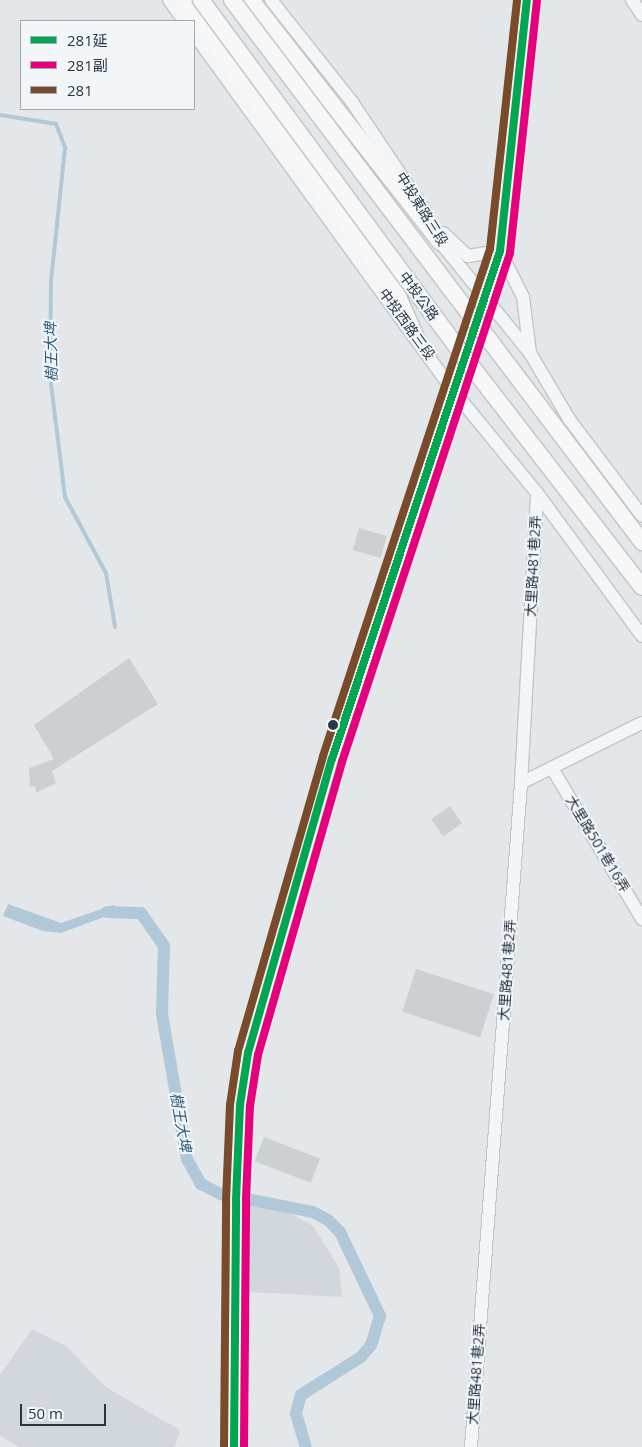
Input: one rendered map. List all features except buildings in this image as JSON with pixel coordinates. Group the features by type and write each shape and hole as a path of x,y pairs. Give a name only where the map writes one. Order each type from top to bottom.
{"main road":[{"path":"183,0 396,290 415,335"},
{"name":"中投公路","path":"201,0 464,358 642,587"},
{"name":"中投公路","path":"232,0 642,542"},
{"path":"251,0 440,242"}],"street":[{"path":"169,0 183,20"},
{"name":"中投東路三段","path":"271,0 352,102 426,211 440,242 530,353 569,418 642,516"},
{"path":"234,1447 236,1200 248,1053 332,759 456,394 500,251 527,0"},
{"path":"632,0 642,16"},
{"name":"中投西路三段","path":"195,35 415,335 456,394 537,493 642,636"},
{"path":"426,211 468,256 500,251"},
{"path":"500,251 522,297 530,353"},
{"name":"大里路481巷2弄","path":"471,1447 521,783 537,493"},
{"path":"521,783 553,770 642,723"},
{"name":"大里路501巷16弄","path":"553,770 642,918"}],"shaded area":[{"path":"248,1204 286,1211 313,1226 339,1267 342,1297 249,1292"},
{"path":"32,1329 65,1345 107,1388 180,1430 175,1447 19,1447 0,1436 0,1375"}],"water":[{"path":"8,904 61,923 113,905 123,910 61,933 43,931 3,916"}],"waterway":[{"name":"樹王大埤","path":"0,115 56,124 65,148 51,282 50,376 65,497 106,573 115,627"},
{"name":"樹王大埤","path":"107,912 141,913 164,946 162,1014 187,1159 201,1184 221,1194 313,1212 328,1220 340,1232 380,1316 371,1345 361,1357 301,1395 296,1413 306,1447"}],"transit line":[{"name":"281","path":"224,1447 226,1200 230,1105 238,1051 323,756 490,249 517,0"},
{"name":"281延","path":"234,1447 236,1200 240,1105 248,1053 332,759 500,251 527,0"},
{"name":"281副","path":"244,1447 246,1200 250,1106 258,1055 342,762 510,253 537,1"}]}
